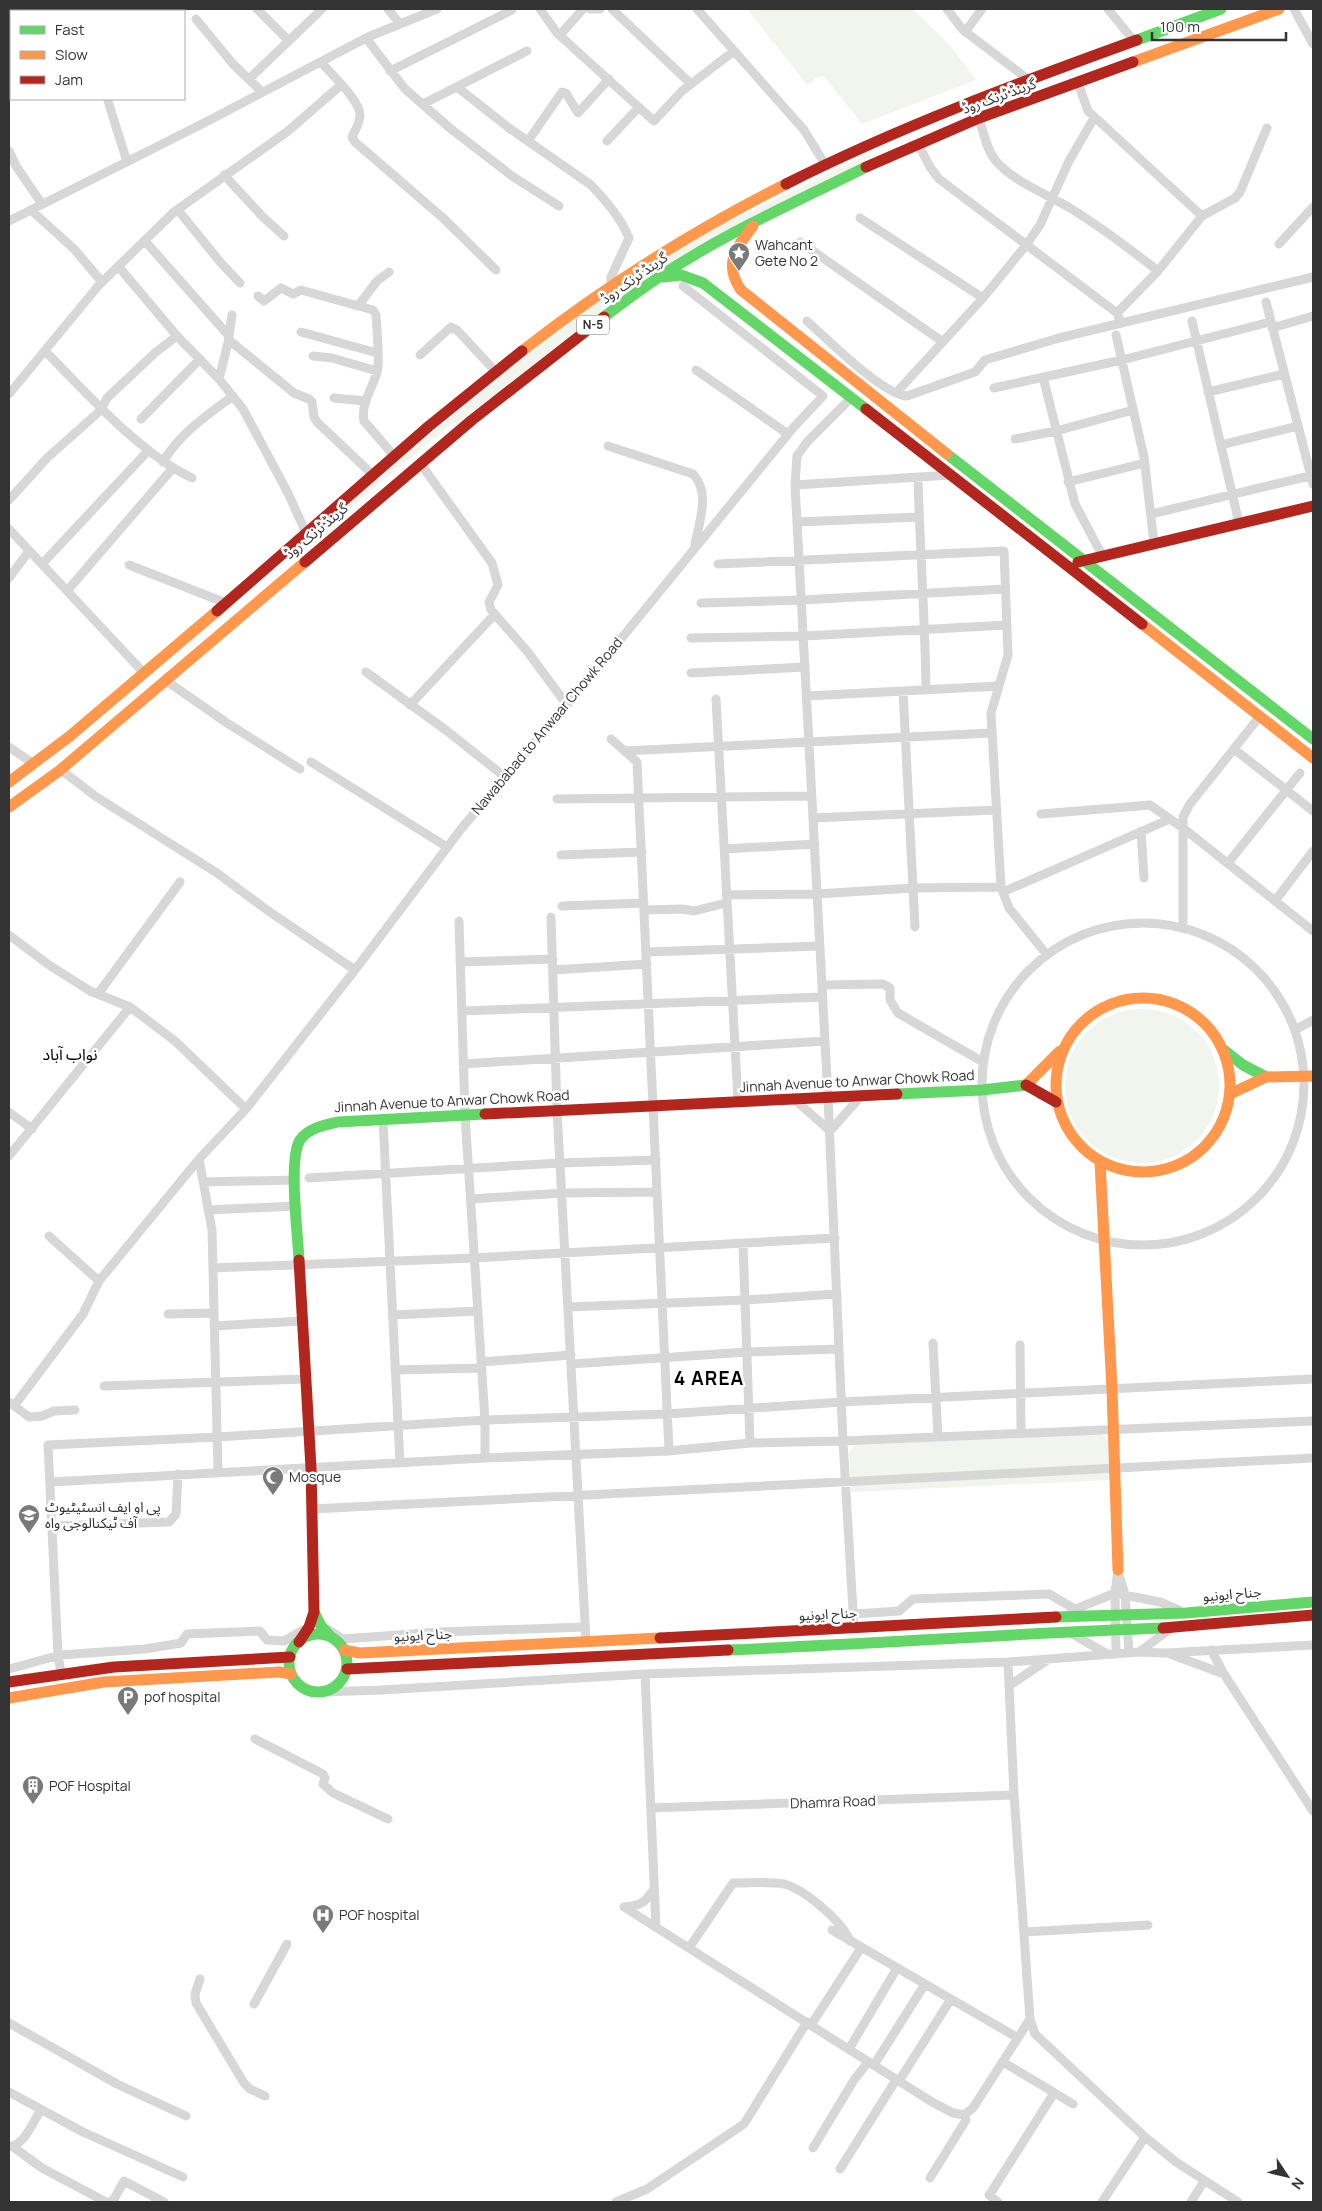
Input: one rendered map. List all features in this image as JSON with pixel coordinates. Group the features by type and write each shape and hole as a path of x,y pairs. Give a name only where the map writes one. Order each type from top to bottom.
{"main road":[{"name":"گرینڈ ٹرنک روڈ","path":"9,807 60,769 420,463 568,343 655,280 696,254 757,221 892,154 979,118 1279,9"},
{"name":"گرینڈ ٹرنک روڈ","path":"9,782 34,764 144,673 496,372 611,286 704,226 792,180 886,137 1029,80 1215,10"},
{"path":"886,137 892,154"},
{"path":"757,221 734,254 732,271 735,282 741,290 1081,560 1313,739"},
{"path":"655,280 676,274 700,281 1313,758"},
{"path":"889,428 897,415"},
{"path":"1071,569 1081,560 1313,506"},
{"path":"306,533 320,548"},
{"path":"1144,626 1153,614"},
{"path":"1056,1102 1026,1085 1062,1049 1082,1021 1110,1003 1144,996 1177,1003 1205,1022 1224,1050 1230,1072 1230,1094 1222,1122 1206,1146 1183,1163 1156,1172 1127,1172 1100,1162 1080,1147 1064,1126 1056,1102 1055,1075 1062,1049"},
{"path":"1224,1050 1244,1065 1266,1077"},
{"path":"1230,1094 1266,1077 1309,1076"},
{"name":"Jinnah Avenue to Anwar Chowk Road","path":"314,1612 311,1468 294,1180 294,1152 302,1137 316,1126 338,1122 982,1090 1026,1085"},
{"path":"1100,1162 1112,1389 1118,1570"},
{"name":"جناح ایونیو","path":"344,1650 359,1653 1060,1617 1186,1613 1313,1602"},
{"path":"314,1612 321,1626 344,1650 347,1659 347,1669 338,1685 321,1692 304,1688 292,1674 290,1657 309,1627 314,1612"},
{"name":"جناح ایونیو","path":"347,1669 616,1654 1172,1628 1313,1615"},
{"path":"299,1642 314,1634 331,1637"},
{"path":"9,1682 61,1672 103,1667 290,1657"},
{"path":"9,1698 104,1682 279,1672 292,1674"}],"street":[{"path":"257,9 289,41"},
{"path":"249,79 322,9"},
{"path":"388,9 400,24"},
{"path":"9,221 366,38 437,9"},
{"path":"540,9 560,35 654,121 691,84 734,51"},
{"path":"560,35 583,9"},
{"path":"590,9 600,9"},
{"path":"612,9 691,84"},
{"path":"697,9 804,130 826,166"},
{"path":"947,9 965,32 1029,80"},
{"path":"965,32 982,9"},
{"path":"1108,9 1134,41"},
{"path":"1294,9 1313,44"},
{"path":"390,71 512,10"},
{"path":"196,19 262,92"},
{"path":"366,38 405,89 512,176 559,206"},
{"path":"423,104 527,51"},
{"path":"320,62 356,103 360,112 360,121 352,136 355,142 443,218 496,270"},
{"path":"528,141 562,92 566,93 578,113 609,80"},
{"path":"1078,83 1088,111 1094,118 1202,216"},
{"path":"9,394 102,282 178,210 224,175 288,131 341,85"},
{"path":"457,87 528,141 591,185 624,226 629,238 628,243 610,277 611,286"},
{"path":"108,101 127,162"},
{"path":"607,141 639,107"},
{"path":"979,118 994,159 1034,189 1090,220 1158,271"},
{"path":"896,393 983,298 1027,244 1040,225 1069,160 1094,118"},
{"path":"1117,313 1158,271 1202,216 1235,198 1240,192 1267,128"},
{"path":"918,144 930,167 939,179 1117,313 1121,323"},
{"path":"9,151 16,166 42,204"},
{"path":"224,175 263,217 284,236"},
{"path":"1279,244 1313,207"},
{"path":"30,210 74,249 102,282"},
{"path":"178,210 221,263 240,283"},
{"path":"860,218 983,298"},
{"path":"145,241 229,338 294,393 309,399 312,402 317,422 374,476"},
{"path":"800,242 943,342"},
{"path":"118,266 177,336 219,379 243,409 306,533"},
{"path":"358,306 372,287 390,272"},
{"path":"807,321 860,368 896,393 907,396 975,372 985,360 1059,338 1313,277"},
{"name":"Nawababad to Anwaar Chowk Road","path":"11,1404 83,1314 99,1281 199,1159 246,1109 355,970 447,847 567,705 788,434 823,396 682,286"},
{"path":"258,296 264,301 281,288 293,294 301,290 373,310 376,315 377,371 369,388 363,416 364,421 395,457"},
{"path":"1151,514 1232,494 1313,478 1266,302"},
{"path":"219,379 229,338 232,315"},
{"path":"994,388 1313,316"},
{"path":"1192,321 1239,523"},
{"path":"420,355 451,326 496,372"},
{"path":"301,332 378,353"},
{"path":"1116,335 1145,463 1154,542"},
{"path":"9,500 47,458 102,407 107,398 156,352 177,336"},
{"path":"45,351 102,407 163,462 172,469 192,478"},
{"path":"313,356 332,358 377,371"},
{"path":"141,419 200,360"},
{"path":"696,370 788,434"},
{"path":"1208,392 1284,374"},
{"path":"1043,377 1075,504 1102,555"},
{"path":"163,462 176,444 193,427 233,396"},
{"path":"334,398 366,401"},
{"path":"851,398 807,442 797,456 796,485 811,796 814,818 826,1041 843,1441 854,1628"},
{"path":"1015,439 1056,431 1133,410"},
{"path":"1221,445 1298,426"},
{"path":"608,446 693,474 704,498 694,547"},
{"path":"42,564 146,453"},
{"path":"420,463 492,564 498,585 489,604 495,614 527,651 567,705"},
{"path":"1068,482 1145,463"},
{"path":"67,591 172,469"},
{"path":"796,485 950,475"},
{"path":"918,478 926,689"},
{"path":"798,522 919,517"},
{"path":"9,528 144,673"},
{"path":"9,578 30,551"},
{"path":"718,564 1004,551 1008,655 991,713 1002,889 1009,908 1047,955"},
{"path":"129,565 226,603"},
{"path":"701,602 802,600 1005,589"},
{"path":"410,705 495,614"},
{"path":"691,638 804,636 1007,625"},
{"path":"691,673 805,667"},
{"path":"366,672 505,777"},
{"path":"165,680 227,723 300,769"},
{"path":"807,696 999,686"},
{"path":"904,691 916,927"},
{"path":"716,699 738,1101"},
{"path":"1183,928 1183,817 1190,804 1260,716"},
{"path":"624,751 992,733"},
{"path":"611,739 637,762 668,1414 668,1451"},
{"path":"9,747 34,764"},
{"path":"1234,749 1313,812"},
{"path":"311,762 447,847"},
{"path":"60,769 95,796 217,873 267,910 355,970"},
{"path":"1228,863 1300,773"},
{"path":"557,799 811,796"},
{"path":"1040,814 1150,805 1183,828 1313,931"},
{"path":"814,818 996,810"},
{"path":"562,906 644,907 694,911 726,899 913,888 1002,889 1170,818"},
{"path":"1141,831 1144,878"},
{"path":"724,849 815,844"},
{"path":"1275,901 1313,851"},
{"path":"561,855 642,852"},
{"path":"98,994 180,882"},
{"path":"551,917 557,1110 586,1641"},
{"path":"459,921 465,1115 485,1420 484,1458"},
{"path":"1143,923 1183,928 1216,940 1252,965 1270,984 1284,1006 1295,1030 1309,1076 1299,1122 1287,1156 1273,1180 1234,1218 1210,1231 1158,1246 1130,1246 1103,1241 1079,1233 1056,1221 1035,1205 1017,1186 1002,1165 984,1116 982,1090 983,1062 988,1042 1004,1002 1016,985 1047,955 1067,942 1089,932 1112,926 1143,923"},
{"path":"9,936 50,965 98,994 130,1007 176,1041 246,1109"},
{"path":"646,952 820,946"},
{"path":"460,962 552,958"},
{"path":"553,970 647,964"},
{"path":"822,985 883,984 890,988 890,1000 898,1013 983,1062"},
{"path":"462,1011 823,997"},
{"path":"9,1156 130,1007"},
{"path":"1295,1030 1313,1020"},
{"path":"463,1064 826,1041"},
{"path":"830,1131 862,1095"},
{"path":"793,1098 830,1131"},
{"path":"9,1112 32,1129"},
{"path":"383,1120 400,1463"},
{"path":"199,1159 212,1230 218,1472"},
{"path":"309,1178 560,1163 656,1160"},
{"path":"203,1182 294,1180"},
{"path":"471,1199 563,1193 657,1192"},
{"path":"208,1210 296,1206"},
{"path":"49,1236 99,1281"},
{"path":"213,1268 474,1258 834,1238"},
{"path":"743,1244 750,1443"},
{"path":"569,1307 745,1300 837,1294"},
{"path":"392,1314 478,1311"},
{"path":"168,1314 214,1313"},
{"path":"214,1326 302,1321"},
{"path":"933,1343 938,1437"},
{"path":"1020,1345 1021,1433"},
{"path":"394,1370 572,1359 665,1358 747,1352 839,1349"},
{"path":"104,1386 305,1379"},
{"path":"61,1672 58,1656 48,1445 218,1437 485,1420 668,1414 842,1402 1313,1379"},
{"path":"11,1404 29,1417 42,1416 54,1411 75,1410"},
{"path":"51,1482 484,1458 668,1451 750,1443 843,1441 1313,1421"},
{"path":"312,1509 1313,1458"},
{"path":"52,1526 169,1522 176,1514 178,1474"},
{"path":"1118,1570 1115,1593 1122,1615"},
{"path":"1118,1570 1125,1594 1122,1630 1129,1653"},
{"path":"1060,1617 1115,1593 1160,1602 1186,1613"},
{"path":"854,1614 899,1611 913,1599 1049,1594 1075,1609"},
{"path":"9,1669 58,1656 172,1645 181,1643 187,1634 260,1631 267,1640 284,1641 309,1627 321,1626 343,1639 439,1632 585,1627"},
{"path":"1139,1652 1172,1628"},
{"path":"1113,1654 1122,1630"},
{"path":"1069,1632 1083,1642 1113,1654"},
{"path":"321,1692 373,1691 645,1674 1008,1662 1139,1652 1165,1653 1313,1645"},
{"path":"1211,1650 1224,1674 1309,1797 1313,1811"},
{"path":"1165,1653 1224,1674"},
{"path":"1010,1686 1051,1658"},
{"path":"1008,1662 1014,1795 1030,2020 1035,2034 1145,2137 1226,2199 1238,2202"},
{"path":"645,1674 656,1927"},
{"path":"255,1739 323,1774 325,1778 323,1784 334,1793 388,1819"},
{"name":"Dhamra Road","path":"651,1808 1014,1795"},
{"path":"689,1948 733,1883 782,1884 792,1887 838,1920 850,1941"},
{"path":"654,1887 648,1900 634,1906 624,1907 898,2080 946,2109 964,2115"},
{"path":"1024,1932 1148,1926"},
{"path":"832,1930 1018,2038"},
{"path":"254,2004 288,1944"},
{"path":"616,2202 647,2190 744,2124 861,1948"},
{"path":"849,2049 897,1968"},
{"path":"200,1979 195,1994 196,2003 244,2083 250,2090 265,2096"},
{"path":"813,2148 854,2080 871,2063 925,1984"},
{"path":"840,2169 951,1999"},
{"path":"964,2115 973,2108 1030,2020"},
{"path":"9,2023 117,2084 186,2116"},
{"path":"1003,2062 1073,2104"},
{"path":"9,2092 82,2132 183,2177"},
{"path":"998,2202 990,2195 992,2191 1054,2093"},
{"path":"10,2146 20,2143 40,2110"},
{"path":"930,2178 966,2120 964,2115"},
{"path":"1102,2202 1145,2137"},
{"path":"10,2146 42,2168 106,2202"},
{"path":"110,2202 114,2199 124,2181 164,2202"},
{"path":"1191,2202 1204,2181"}],"shaded area":[{"path":"747,9 913,9 950,45 976,80 862,124 824,76 818,77 807,85"},
{"path":"874,155 774,208 464,418 450,425 324,530 322,525 553,332 711,228 750,212 864,156"},
{"path":"1142,1009 1157,1010 1171,1015 1185,1022 1196,1032 1206,1043 1213,1057 1218,1071 1218,1101 1213,1115 1206,1129 1196,1140 1185,1150 1171,1157 1157,1162 1142,1163 1127,1162 1113,1157 1099,1150 1088,1140 1078,1129 1071,1115 1066,1101 1065,1086 1066,1071 1071,1057 1078,1043 1088,1032 1099,1022 1113,1015 1127,1010"},
{"path":"1100,1434 1110,1439 1111,1480 851,1492 849,1452 856,1445"}],"traffic: fast":[{"path":"1137,40 1221,9"},
{"path":"604,317 654,280 708,247 752,223 866,167"},
{"path":"664,277 681,275 703,283 866,409"},
{"path":"947,454 1313,739"},
{"path":"1224,1050 1243,1065 1266,1077"},
{"path":"897,1094 982,1090 1026,1085"},
{"path":"299,1260 294,1180 296,1150 303,1136 317,1128 338,1122 485,1114"},
{"path":"1056,1617 1186,1613 1313,1602"},
{"path":"314,1612 321,1626 331,1637"},
{"path":"728,1650 1163,1628"},
{"path":"318,1634 329,1636 342,1647 347,1663 345,1674 334,1687 318,1692 307,1690 294,1679 289,1663 291,1652 302,1639 318,1634"}],"traffic: slow":[{"path":"1133,62 1279,9"},
{"path":"522,351 585,304 683,240 786,184"},
{"path":"753,226 737,249 732,264 736,281 741,290 947,454"},
{"path":"9,807 59,771 305,562"},
{"path":"9,782 70,736 217,611"},
{"path":"1142,624 1313,758"},
{"path":"1152,998 1176,1004 1192,1012 1205,1023 1216,1036 1224,1052 1229,1068 1230,1085 1229,1102 1224,1118 1216,1134 1205,1147 1192,1158 1168,1169 1152,1172 1134,1172 1118,1169 1094,1158 1070,1134 1057,1102 1056,1076 1059,1060 1070,1036 1094,1012 1126,999 1152,998"},
{"path":"1026,1085 1060,1051"},
{"path":"1230,1094 1266,1077 1313,1076"},
{"path":"1100,1162 1112,1389 1118,1570"},
{"path":"344,1650 359,1653 660,1638"},
{"path":"9,1698 104,1682 279,1672 291,1674"}],"traffic: jam":[{"path":"786,184 915,125 1003,89 1137,40"},
{"path":"866,167 979,118 1133,62"},
{"path":"305,562 472,420 604,317"},
{"path":"217,611 429,426 522,351"},
{"path":"866,409 1142,624"},
{"path":"1078,562 1313,506"},
{"path":"1026,1085 1056,1102"},
{"path":"485,1114 897,1094"},
{"path":"299,1260 311,1468 314,1612 309,1627 299,1642"},
{"path":"1163,1628 1313,1615"},
{"path":"660,1638 1056,1617"},
{"path":"347,1669 728,1650"},
{"path":"9,1682 114,1667 290,1657"}],"place":[{"name":"Wahcant Gete No 2","path":"739,272"},
{"name":"Mosque","path":"273,1496"},
{"name":"پی او ایف انسٹیٹیوٹ آف ٹیکنالوجی واہ","path":"29,1534"},
{"name":"pof hospital","path":"128,1716"},
{"name":"POF Hospital","path":"33,1805"},
{"name":"POF hospital","path":"323,1934"}],"district":[{"name":"نواب آباد","path":"70,1054"},
{"name":"4 AREA","path":"709,1378"}]}
